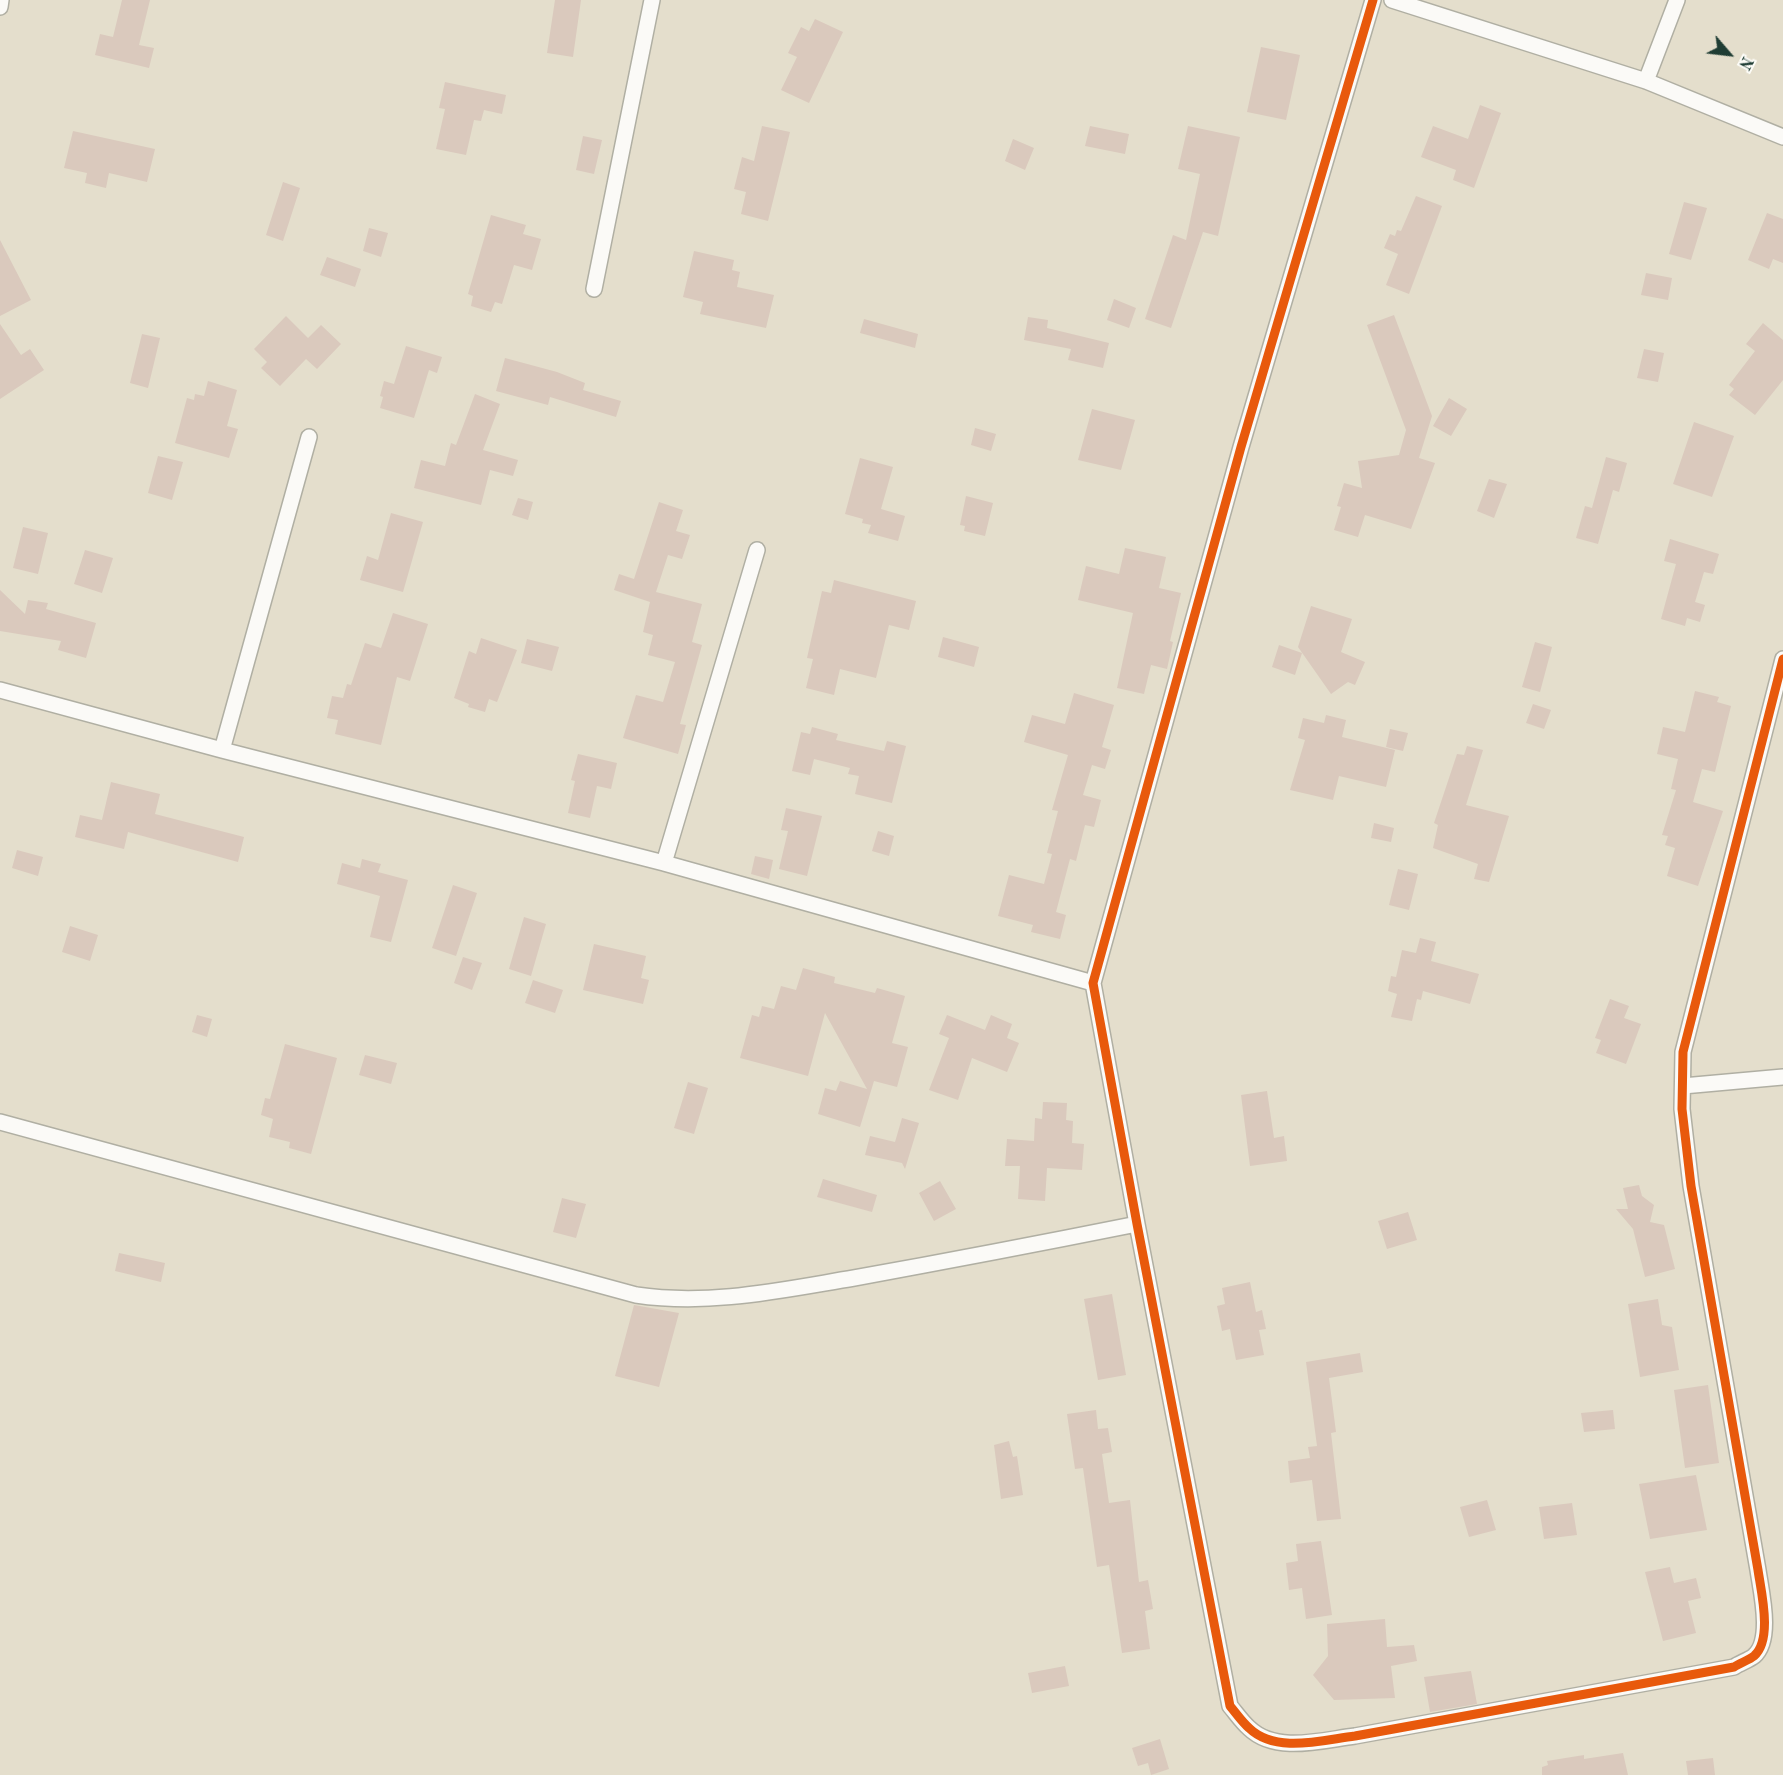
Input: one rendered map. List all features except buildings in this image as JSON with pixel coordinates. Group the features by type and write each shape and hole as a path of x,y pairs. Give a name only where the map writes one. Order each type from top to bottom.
{"street":[{"path":"0,7 2,0"},
{"path":"594,289 652,0"},
{"path":"1373,0 1241,447 1093,983 1230,1706 1250,1730 1270,1740 1293,1744 1355,1736 1734,1667 1756,1655 1764,1638 1764,1612 1691,1186 1682,1109 1683,1053 1783,659"},
{"path":"1392,0 1646,81 1783,137"},
{"path":"1646,81 1677,0"},
{"path":"222,750 309,437"},
{"path":"664,863 757,550"},
{"path":"0,690 222,750 664,863 1093,983"},
{"path":"1683,1086 1783,1077"},
{"path":"0,1122 636,1295 674,1301 716,1299 798,1287 1137,1224"}],"cycle path":[{"path":"1373,0 1241,447 1093,983 1230,1706 1246,1726 1260,1736 1286,1743 1314,1742 1355,1736 1734,1667 1754,1656 1760,1649 1764,1627 1763,1602 1691,1186 1682,1109 1683,1052 1783,659"}]}
